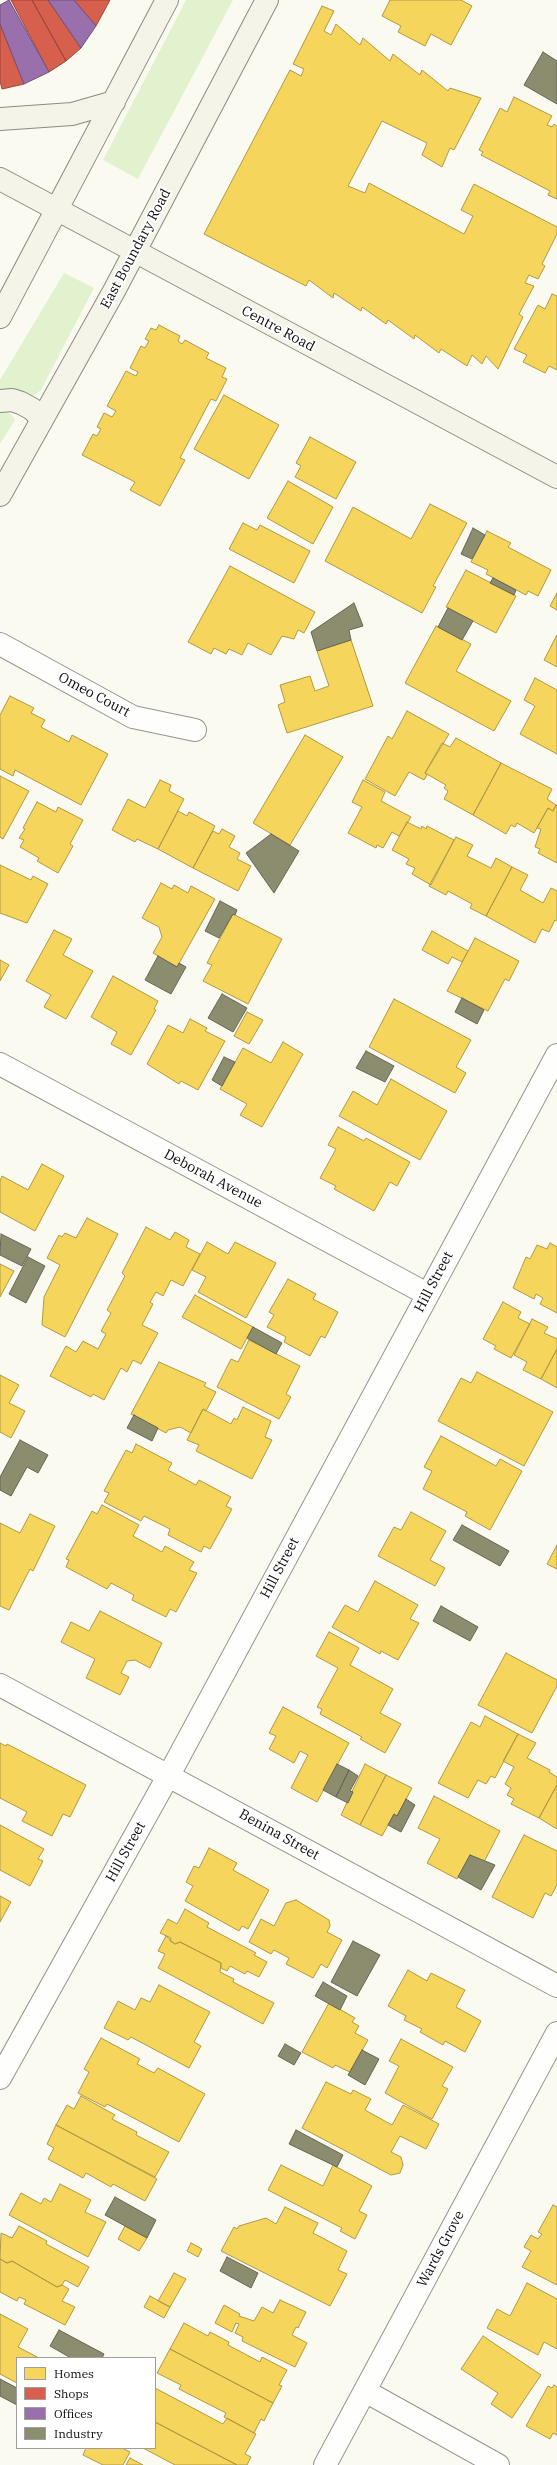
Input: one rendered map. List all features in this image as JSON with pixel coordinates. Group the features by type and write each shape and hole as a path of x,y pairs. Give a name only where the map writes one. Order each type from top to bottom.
{"main road":[{"path":"0,317 167,0"},
{"name":"East Boundary Road","path":"0,495 135,252 267,0"},
{"path":"0,119 72,114 114,102"},
{"name":"Centre Road","path":"0,179 135,252 555,472"},
{"path":"0,401 12,400 32,408 42,419"}],"street":[{"name":"Omeo Court","path":"0,644 133,717 194,730"},
{"name":"Hill Street","path":"0,2078 169,1775 557,1055"},
{"name":"Deborah Avenue","path":"0,1064 427,1294"},
{"name":"Benina Street","path":"0,1685 557,1986"},
{"name":"Wards Grove","path":"325,2465 557,2033"},
{"path":"365,2391 498,2465"}],"green space":[{"path":"186,0 233,0 138,179 103,160"},
{"path":"64,273 94,288 41,390 33,396 0,392 0,380"},
{"path":"0,410 10,413 15,420 0,444"}],"building: Homes":[{"path":"390,0 461,0 472,6 451,45 431,34 425,46 398,32 401,26 382,16"},
{"path":"322,6 334,11 324,31 331,35 336,24 360,45 363,38 390,61 393,54 420,75 422,70 448,91 450,88 481,98 454,150 450,148 442,167 422,155 427,143 382,121 348,186 365,193 369,183 464,234 473,216 461,210 474,184 557,227 557,234 542,264 545,266 538,279 529,275 525,283 534,286 519,314 523,317 498,369 486,356 482,364 472,355 467,366 441,349 439,353 415,335 414,339 388,320 386,324 362,307 361,311 334,293 333,298 309,280 306,286 204,234 290,70 301,76 304,69 293,64"},
{"path":"514,97 552,116 547,125 552,127 554,124 557,126 557,199 548,195 550,191 481,155 483,152 479,150 500,108 507,112"},
{"path":"552,294 557,296 557,370 549,366 545,373 523,362 527,355 514,349 538,305 545,309"},
{"path":"159,325 180,336 178,341 182,344 185,340 209,353 206,358 226,368 222,377 227,379 216,401 211,399 180,458 185,460 160,506 130,490 135,482 82,455 93,434 97,436 101,429 97,427 104,413 112,417 116,411 107,406 126,371 136,376 138,372 130,368 141,346 145,348 149,341 145,339 151,328 156,330"},
{"path":"224,395 279,425 249,479 194,449"},
{"path":"310,437 356,462 336,499 295,477 301,466 296,463"},
{"path":"288,481 333,507 313,544 267,518"},
{"path":"430,504 467,523 433,586 436,587 422,613 325,561 353,507 411,539"},
{"path":"243,523 257,530 260,525 310,551 294,583 229,549"},
{"path":"487,531 511,543 508,547 551,570 538,596 528,591 526,595 486,574 488,570 471,562"},
{"path":"230,566 315,612 304,633 298,630 294,639 282,636 271,655 248,643 242,655 229,649 226,654 214,648 211,654 188,642"},
{"path":"466,570 516,596 496,633 446,607"},
{"path":"557,593 557,610 550,606"},
{"path":"436,626 471,644 456,671 511,701 494,731 405,683"},
{"path":"557,635 557,667 544,660"},
{"path":"351,640 373,706 287,733 278,705 285,702 280,685 310,676 315,691 329,686 317,651"},
{"path":"535,678 557,690 557,754 520,734 535,706 524,700"},
{"path":"10,696 34,708 31,713 45,720 41,727 69,742 72,735 108,754 81,805 15,770 13,776 0,769 0,715"},
{"path":"407,711 449,734 425,773 427,775 424,780 409,772 395,796 365,779 388,736 392,739"},
{"path":"305,735 343,757 290,845 253,823"},
{"path":"456,738 501,763 473,815 444,799 448,791 444,788 446,785 425,773 442,743 450,747"},
{"path":"501,763 552,789 547,799 556,805 553,811 548,808 534,833 517,823 515,827 511,825 506,834 473,815"},
{"path":"0,776 29,791 3,839 0,837"},
{"path":"160,780 171,785 169,791 184,799 158,849 137,839 135,842 112,830 128,799 145,808"},
{"path":"363,780 385,792 381,801 411,817 399,836 392,832 383,848 377,845 376,848 348,833 362,807 352,802"},
{"path":"37,802 56,812 58,807 83,820 70,844 73,846 58,873 37,861 39,858 20,847 24,840 19,838 25,829 23,828"},
{"path":"556,805 557,863 538,853 540,849 535,847 541,829 537,828 548,808 553,811"},
{"path":"178,811 187,816 189,812 215,826 193,868 158,849"},
{"path":"407,822 421,829 422,826 426,829 427,826 454,840 431,885 412,874 415,868 406,864 409,859 392,850"},
{"path":"222,829 235,836 229,847 240,853 237,859 251,866 238,891 193,868 213,831 219,834"},
{"path":"456,837 473,845 467,856 491,868 496,858 512,867 486,916 470,908 472,904 448,891 446,895 429,886"},
{"path":"0,865 31,880 33,876 48,884 27,923 0,913"},
{"path":"512,867 528,875 520,890 543,903 551,888 557,891 557,921 555,920 549,932 542,929 535,943 486,916"},
{"path":"161,883 172,889 174,885 188,893 191,886 215,899 177,967 153,953 162,937 159,927 142,918"},
{"path":"233,914 282,939 248,1004 203,981 212,965 207,963"},
{"path":"54,930 72,939 63,955 93,971 66,1019 44,1007 51,995 26,981"},
{"path":"432,931 468,951 462,962 452,957 448,964 422,950"},
{"path":"475,938 519,961 509,981 505,979 488,1011 447,991"},
{"path":"0,960 9,965 0,981"},
{"path":"113,976 158,1001 154,1009 156,1010 131,1055 111,1044 117,1032 91,1017"},
{"path":"394,999 471,1040 456,1067 466,1073 455,1093 369,1047"},
{"path":"247,1012 263,1020 249,1044 234,1036"},
{"path":"190,1019 207,1028 205,1031 225,1041 198,1090 181,1081 179,1084 147,1064 168,1025 183,1033"},
{"path":"283,1042 303,1054 262,1127 240,1115 247,1104 220,1089 243,1048 271,1063"},
{"path":"391,1079 447,1111 420,1160 339,1116 353,1091 377,1105"},
{"path":"338,1127 364,1141 366,1138 410,1162 397,1186 390,1182 374,1211 334,1189 336,1186 320,1178 336,1149 328,1145"},
{"path":"42,1164 64,1176 35,1231 0,1212 0,1181 2,1176 28,1190"},
{"path":"87,1218 118,1234 65,1337 42,1325 44,1297 60,1265 47,1258 59,1235 62,1237 65,1233 76,1238"},
{"path":"146,1227 170,1240 175,1232 189,1240 186,1247 200,1254 183,1286 171,1280 163,1296 156,1292 150,1302 153,1304 142,1325 158,1333 141,1364 133,1360 127,1372 121,1368 104,1400 93,1394 91,1397 50,1376 66,1346 76,1352 83,1341 98,1349 106,1334 101,1331 111,1313 107,1310 125,1276 122,1273"},
{"path":"207,1242 228,1254 235,1242 276,1263 246,1318 198,1292 206,1277 192,1270"},
{"path":"550,1243 557,1247 557,1313 540,1304 543,1298 536,1294 534,1299 513,1288 526,1257 530,1259 537,1245 547,1249"},
{"path":"0,1264 14,1271 0,1297"},
{"path":"288,1279 316,1294 313,1299 338,1312 325,1338 321,1336 310,1356 284,1342 286,1337 267,1327 274,1315 269,1312"},
{"path":"195,1295 253,1327 241,1349 182,1317"},
{"path":"503,1302 521,1312 518,1318 530,1324 511,1358 494,1349 496,1346 483,1339"},
{"path":"532,1319 548,1327 544,1333 557,1339 557,1349 541,1379 523,1370 527,1362 514,1355"},
{"path":"249,1340 300,1366 286,1394 291,1397 279,1419 217,1387 231,1359 238,1362"},
{"path":"557,1349 557,1388 541,1379"},
{"path":"159,1362 206,1383 204,1386 216,1392 206,1411 203,1409 191,1433 180,1427 168,1430 166,1433 131,1414"},
{"path":"477,1372 553,1412 524,1466 438,1421 461,1378 471,1383"},
{"path":"0,1375 19,1385 9,1403 25,1411 11,1438 0,1432"},
{"path":"243,1407 271,1421 265,1437 272,1440 252,1479 196,1451 199,1445 187,1440 203,1409 231,1424 234,1418 237,1420"},
{"path":"441,1436 496,1466 500,1459 522,1471 490,1530 465,1516 467,1512 423,1489 432,1471 424,1467"},
{"path":"136,1444 172,1463 168,1470 196,1485 199,1480 231,1497 226,1506 232,1509 210,1549 204,1546 201,1552 168,1535 170,1529 144,1516 141,1521 104,1502 109,1493 104,1491 126,1450 132,1453"},
{"path":"102,1505 139,1525 133,1536 162,1552 165,1546 194,1562 189,1570 197,1573 176,1612 170,1609 166,1617 132,1600 134,1595 111,1583 107,1589 66,1567 69,1560 66,1559 92,1511 97,1514"},
{"path":"411,1512 446,1531 430,1560 445,1568 435,1586 378,1556 394,1527 401,1530"},
{"path":"30,1514 55,1526 33,1571 30,1569 9,1610 0,1606 0,1523 20,1533"},
{"path":"557,1545 557,1569 547,1564"},
{"path":"375,1581 418,1605 410,1619 419,1623 398,1660 381,1651 380,1654 332,1627 345,1605 358,1612"},
{"path":"100,1611 162,1643 150,1668 135,1660 127,1661 121,1673 129,1677 120,1695 86,1678 95,1659 61,1642 71,1622 89,1631"},
{"path":"329,1632 359,1648 350,1665 393,1689 380,1713 401,1724 385,1753 360,1739 362,1737 320,1714 322,1709 317,1707 338,1668 316,1656"},
{"path":"506,1653 557,1680 557,1686 532,1733 478,1705"},
{"path":"283,1707 349,1743 317,1802 291,1788 308,1755 300,1751 294,1763 269,1749 276,1736 269,1733"},
{"path":"485,1716 518,1734 495,1778 491,1776 486,1784 478,1780 468,1798 438,1783 471,1722 480,1727"},
{"path":"518,1734 536,1743 527,1758 550,1770 549,1772 557,1777 557,1785 539,1818 511,1804 514,1799 507,1795 511,1788 505,1784 514,1767 503,1761"},
{"path":"0,1743 6,1746 7,1744 86,1785 70,1817 63,1814 52,1836 22,1821 27,1812 0,1798"},
{"path":"365,1764 386,1775 360,1825 341,1815"},
{"path":"386,1775 412,1788 397,1816 394,1814 382,1836 360,1825"},
{"path":"557,1785 557,1829 539,1818"},
{"path":"434,1796 500,1831 484,1862 470,1855 457,1879 427,1863 440,1839 418,1828"},
{"path":"0,1825 44,1849 38,1859 43,1861 30,1886 0,1870"},
{"path":"524,1835 557,1851 557,1885 551,1896 545,1893 533,1918 492,1897"},
{"path":"209,1848 237,1863 233,1870 269,1890 248,1929 242,1926 239,1931 185,1901 193,1886 186,1882 194,1866 199,1868"},
{"path":"0,1896 11,1902 0,1922"},
{"path":"296,1900 329,1920 330,1926 327,1932 342,1940 327,1968 321,1964 313,1978 286,1964 289,1958 274,1950 271,1954 249,1942 261,1919 274,1926 286,1903"},
{"path":"185,1909 209,1923 207,1927 256,1953 254,1955 267,1962 259,1977 247,1971 245,1974 230,1966 227,1971 221,1968 221,1963 180,1942 175,1944 170,1941 171,1938 160,1933 168,1919 177,1924"},
{"path":"166,1936 175,1944 180,1942 221,1963 220,1972 234,1979 233,1982 274,2003 263,2024 158,1968 165,1954 158,1951"},
{"path":"408,1970 427,1981 431,1973 465,1990 456,2007 481,2021 465,2052 445,2041 443,2045 420,2032 422,2029 404,2020 406,2016 388,2006"},
{"path":"159,1985 210,2012 194,2042 201,2046 189,2068 131,2037 128,2040 104,2028 118,2001 135,2010 141,1998 150,2002"},
{"path":"329,2003 355,2018 352,2022 359,2026 355,2033 368,2040 350,2072 335,2065 333,2068 302,2052"},
{"path":"101,2038 140,2059 137,2064 154,2073 158,2068 205,2094 179,2142 107,2104 105,2107 78,2093 89,2072 84,2069"},
{"path":"401,2039 453,2067 442,2086 448,2089 432,2119 385,2093 399,2066 389,2061"},
{"path":"326,2082 351,2094 353,2090 371,2099 365,2110 392,2125 403,2105 439,2124 426,2149 400,2136 391,2152 401,2157 403,2165 400,2173 391,2175 302,2128"},
{"path":"81,2096 115,2115 112,2119 137,2132 136,2135 169,2152 155,2177 56,2125 67,2105 74,2109"},
{"path":"56,2125 157,2179 145,2201 113,2184 111,2187 86,2173 83,2178 48,2159 54,2148 47,2144"},
{"path":"281,2165 323,2186 333,2165 372,2186 359,2211 367,2215 355,2239 340,2231 342,2228 268,2190"},
{"path":"60,2184 91,2200 85,2212 106,2222 88,2257 9,2215 21,2193 41,2204 44,2198 51,2202"},
{"path":"553,2205 557,2207 557,2285 522,2267 531,2251 524,2247 531,2235 538,2239 542,2234 538,2232"},
{"path":"285,2207 318,2223 313,2233 347,2251 338,2270 347,2274 330,2306 221,2251 234,2227 237,2229 239,2226 266,2218 276,2224"},
{"path":"19,2226 47,2241 46,2244 89,2267 78,2287 65,2280 62,2285 57,2287 12,2261 7,2263 0,2259 1,2233 12,2238"},
{"path":"125,2226 147,2238 139,2251 118,2239"},
{"path":"191,2243 202,2249 198,2257 187,2251"},
{"path":"0,2259 7,2263 12,2261 57,2287 62,2285 69,2289 62,2301 75,2307 65,2325 24,2304 26,2300 19,2297 17,2301 0,2292"},
{"path":"174,2273 186,2279 170,2307 158,2301"},
{"path":"527,2283 557,2299 557,2349 544,2342 538,2355 487,2328 497,2309 510,2316"},
{"path":"150,2296 170,2307 164,2318 144,2307"},
{"path":"280,2300 306,2312 298,2328 296,2327 292,2335 307,2343 295,2367 242,2341 243,2337 235,2333 239,2324 236,2323 232,2332 215,2323 224,2305 240,2314 239,2316 254,2321 262,2307 273,2313"},
{"path":"0,2314 28,2329 18,2347 37,2357 16,2357 16,2382 0,2374"},
{"path":"184,2323 208,2336 210,2332 229,2342 228,2345 260,2362 262,2357 287,2370 279,2385 282,2386 273,2403 170,2349"},
{"path":"483,2336 541,2375 512,2418 491,2404 498,2393 461,2369"},
{"path":"170,2349 273,2403 264,2421 261,2419 254,2433 224,2417 226,2413 179,2389 181,2385 157,2373"},
{"path":"554,2385 557,2387 557,2435 553,2433 550,2439 526,2426 548,2386 552,2388"},
{"path":"156,2389 223,2424 227,2418 256,2434 245,2454 251,2457 247,2465 237,2465 156,2423"},
{"path":"156,2423 237,2465 175,2465 145,2449 156,2449"},
{"path":"86,2449 124,2449 130,2452 123,2465 103,2465 83,2455"},
{"path":"130,2458 143,2465 126,2465"}],"building: Shops":[{"path":"11,0 32,0 66,61 49,72"},
{"path":"32,0 48,0 81,48 66,61"},
{"path":"74,0 110,0 96,26"},
{"path":"0,24 24,84 2,89 0,81"}],"building: Offices":[{"path":"9,0 49,72 24,84 0,24 0,5"},
{"path":"48,0 74,0 96,26 81,48"}],"building: Industry":[{"path":"543,52 557,61 557,104 524,85"},
{"path":"473,528 485,535 472,559 461,554"},
{"path":"493,578 516,590 514,595 490,583"},
{"path":"354,603 363,626 349,630 351,640 317,651 311,632"},
{"path":"448,608 473,621 462,640 438,627"},
{"path":"271,834 299,851 274,893 246,853"},
{"path":"220,901 237,910 235,915 233,914 219,938 205,931"},
{"path":"158,956 177,967 179,963 186,967 171,994 145,980"},
{"path":"222,994 247,1008 233,1032 208,1018"},
{"path":"462,998 484,1010 477,1024 455,1012"},
{"path":"366,1051 394,1066 385,1082 356,1068"},
{"path":"224,1057 235,1062 222,1086 212,1080"},
{"path":"1,1234 31,1249 22,1266 0,1255"},
{"path":"28,1257 45,1266 26,1303 9,1294"},
{"path":"253,1327 282,1343 276,1354 247,1338"},
{"path":"134,1415 158,1428 152,1441 127,1428"},
{"path":"20,1440 48,1455 38,1473 27,1467 11,1496 0,1490 0,1477"},
{"path":"462,1525 509,1551 500,1566 453,1540"},
{"path":"441,1606 478,1627 470,1641 433,1621"},
{"path":"337,1764 349,1770 336,1797 323,1790"},
{"path":"349,1770 358,1776 350,1791 353,1792 348,1803 336,1797"},
{"path":"406,1799 415,1805 401,1832 388,1825 394,1814 397,1816"},
{"path":"470,1855 495,1865 481,1890 458,1877"},
{"path":"353,1941 380,1955 357,1996 331,1982"},
{"path":"323,1982 347,1996 340,2010 315,1996"},
{"path":"285,2044 301,2053 294,2065 278,2056"},
{"path":"362,2050 379,2059 365,2085 348,2075"},
{"path":"296,2130 343,2155 337,2167 289,2144"},
{"path":"115,2197 156,2220 147,2238 105,2215"},
{"path":"227,2257 258,2273 251,2288 220,2271"},
{"path":"59,2330 104,2354 102,2357 69,2357 50,2346"},
{"path":"0,2379 16,2387 16,2404 0,2396"}]}
